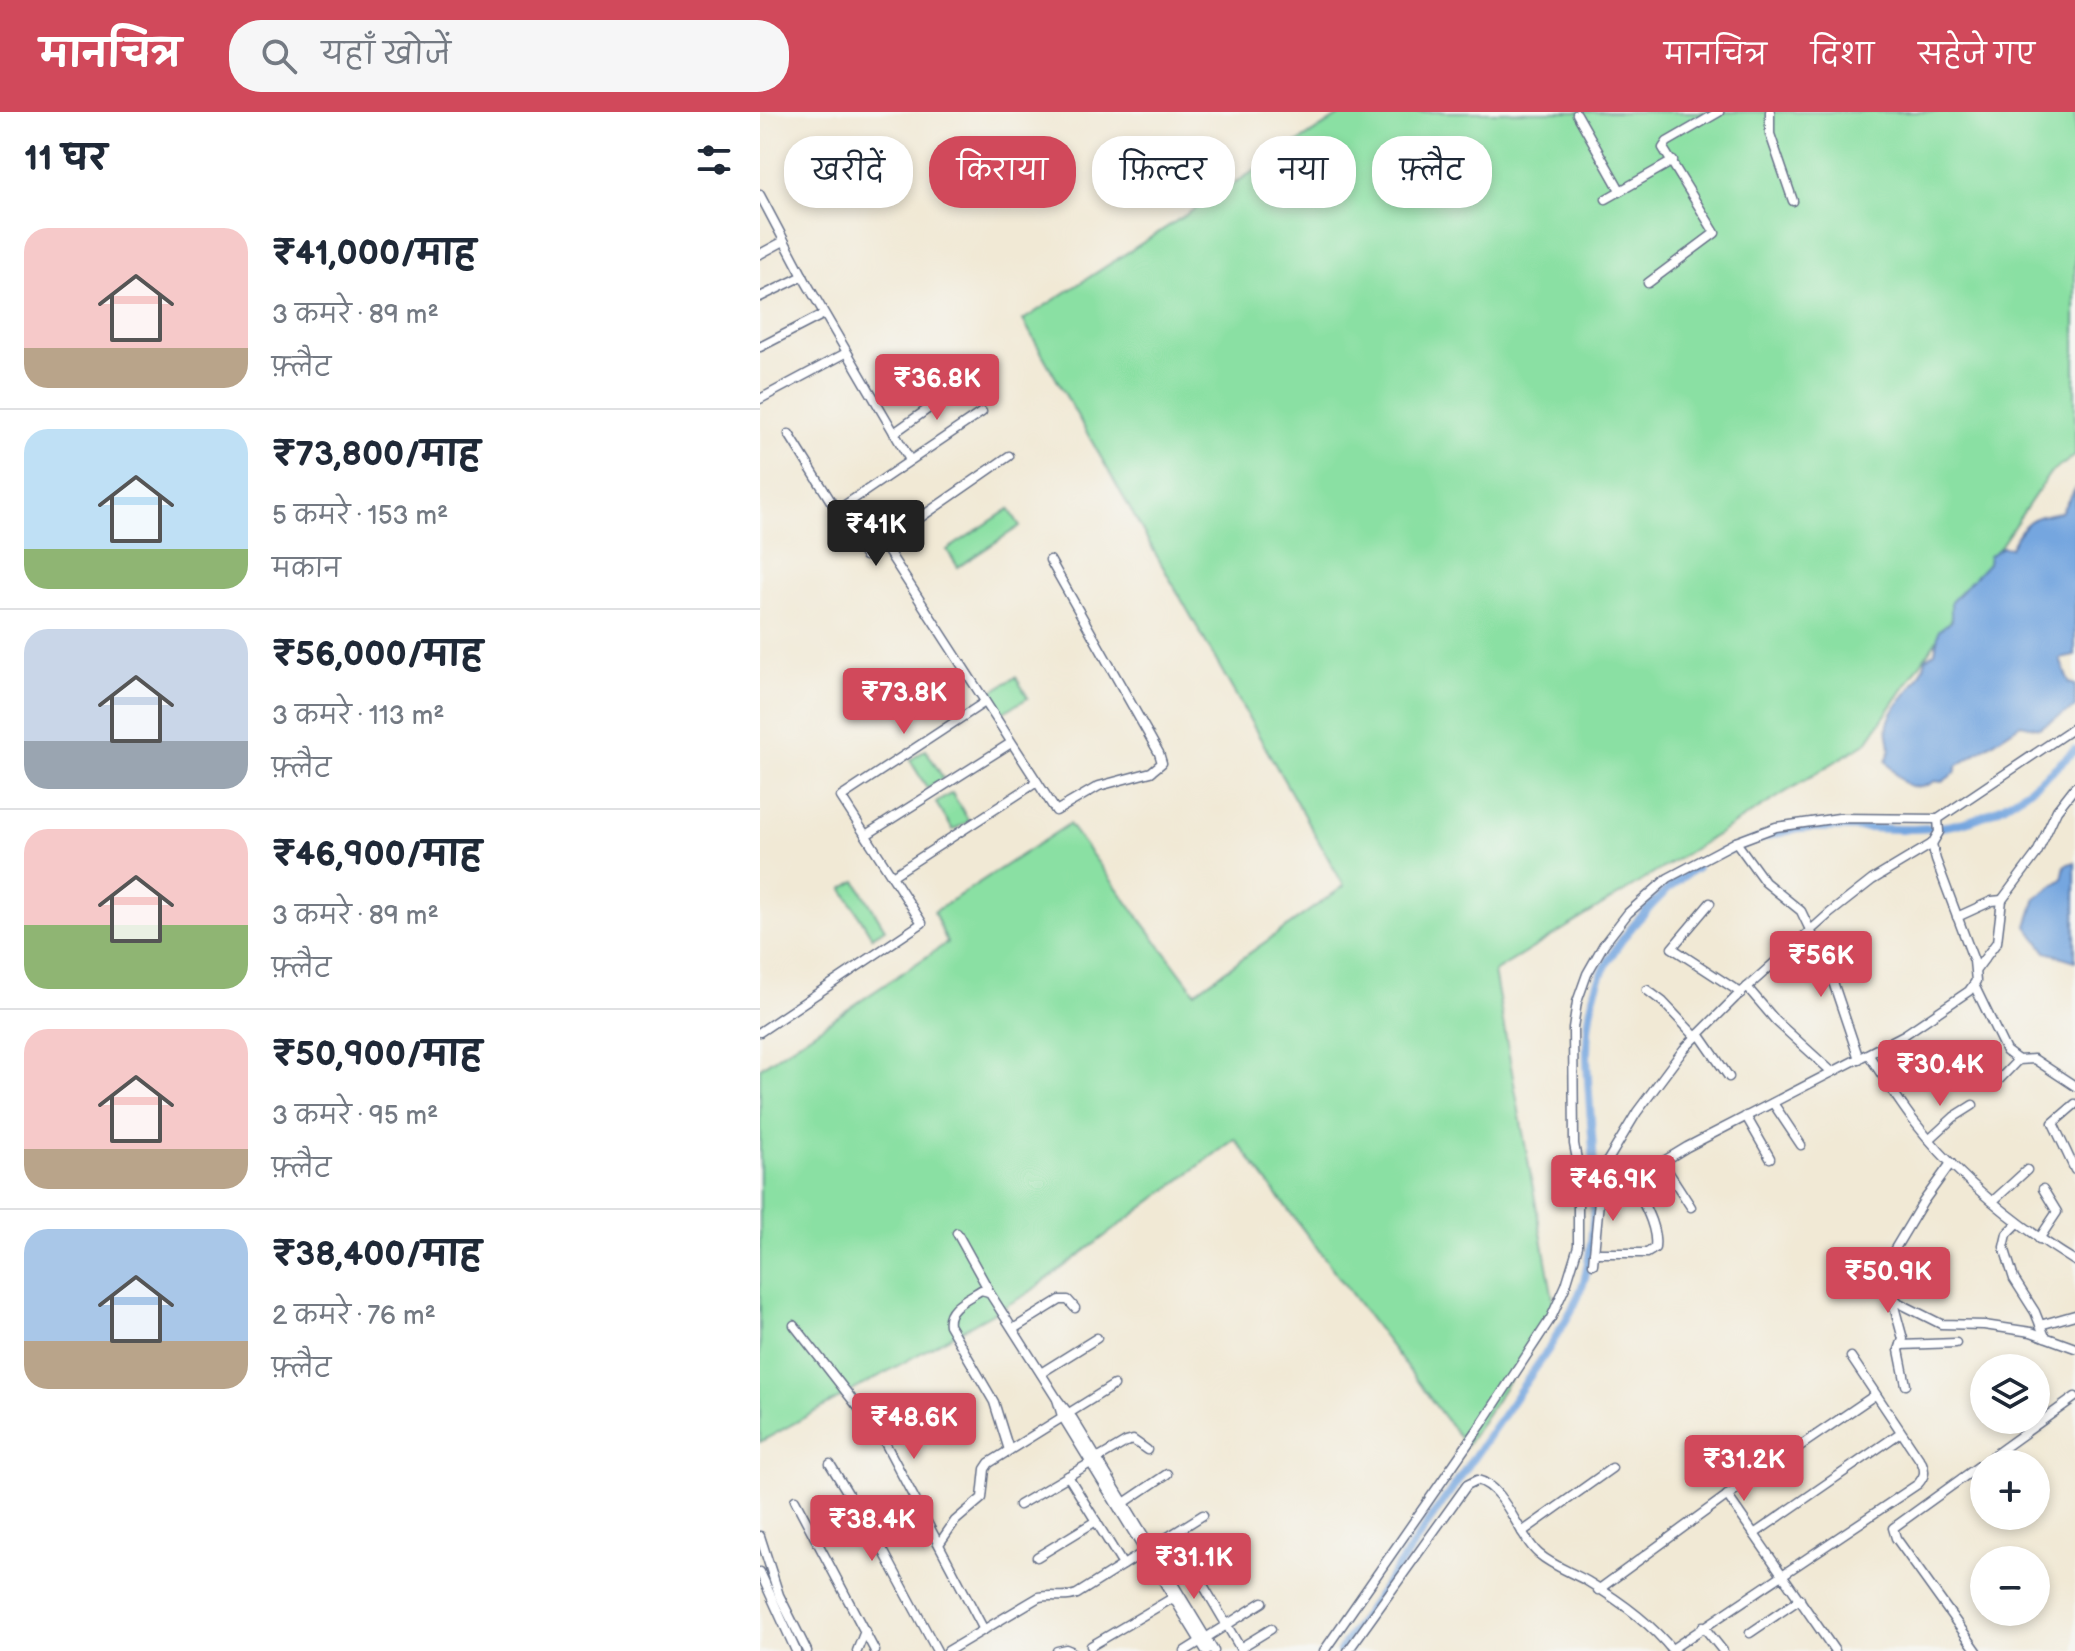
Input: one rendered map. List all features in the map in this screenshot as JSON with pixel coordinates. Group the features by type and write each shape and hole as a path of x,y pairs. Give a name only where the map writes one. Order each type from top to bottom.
{"street":[{"path":"1648,283 1715,233 1664,150 1667,142 1719,112"},
{"path":"1770,112 1770,134 1793,201"},
{"path":"1577,114 1620,190"},
{"path":"1606,199 1673,161"},
{"path":"760,195 764,212 784,241 910,460"},
{"path":"760,254 784,241"},
{"path":"760,297 803,276"},
{"path":"760,347 824,314"},
{"path":"760,399 846,353"},
{"path":"894,433 963,384"},
{"path":"836,511 982,412"},
{"path":"789,434 865,556 1009,456"},
{"path":"884,545 1056,811 1099,786 1151,772 1162,763 1050,560"},
{"path":"760,1032 922,923 841,797 985,702"},
{"path":"1324,1651 1551,1318 1566,1285 1578,1246 1578,1196 1602,1170 1637,1112 1697,1036 1811,929 1872,880 1932,844 1939,825 2075,727"},
{"path":"866,835 1011,743"},
{"path":"892,876 1037,782"},
{"path":"1976,970 1997,942 2002,900 2037,853 2057,810 2075,787"},
{"path":"1593,1264 1592,1178 1574,1144 1573,1028 1577,1002 1587,974 1604,944 1628,913 1668,878 1776,827 1839,818 1939,825"},
{"path":"1592,1178 1620,1183 1632,1180 1746,1116 1868,1054 1925,1022 1969,991 1974,985 1976,970 1932,844"},
{"path":"1738,845 1765,882 1801,911 1829,970 1859,1059"},
{"path":"1957,917 1992,901 2002,900"},
{"path":"1710,903 1672,948 1744,990 1832,1072"},
{"path":"1974,985 2006,1051 2018,1060"},
{"path":"1647,990 1697,1036 1729,1077"},
{"path":"1868,1054 1911,1117 1951,1163 2018,1223 2075,1261"},
{"path":"1995,1084 2018,1060 2031,1058 2075,1086"},
{"path":"1773,1103 1801,1145"},
{"path":"2075,1104 2053,1123 2075,1170"},
{"path":"1930,1139 1973,1105"},
{"path":"1746,1116 1770,1158"},
{"path":"1662,1162 1691,1207"},
{"path":"1906,1385 1899,1350 1903,1339 1892,1298 1881,1282 1886,1265 1923,1202 1951,1163"},
{"path":"1993,1201 2027,1170"},
{"path":"1594,1253 1647,1253 1655,1248 1657,1243 1650,1221 1632,1180"},
{"path":"2039,1239 2057,1212 2043,1189"},
{"path":"2018,1223 2007,1234 2004,1247 2014,1279 2045,1337"},
{"path":"957,1233 984,1278 985,1290"},
{"path":"1009,1450 994,1402 949,1325 951,1310 981,1290 993,1296 1041,1373 1177,1595 1206,1651"},
{"path":"1013,1329 1065,1298 1075,1308"},
{"path":"1892,1298 1918,1315 1941,1324 1984,1325 2045,1337 2075,1348"},
{"path":"2040,1325 2075,1315"},
{"path":"794,1325 883,1439 984,1630"},
{"path":"1041,1373 1097,1338"},
{"path":"1901,1345 1956,1343"},
{"path":"1348,1651 1467,1485 1481,1480 1492,1488 1538,1553 1636,1616 1672,1650 1923,1478 1925,1470 1922,1463 1851,1357"},
{"path":"939,1544 955,1521 982,1498 985,1469 989,1463 1114,1385"},
{"path":"1598,1590 1727,1495 1875,1395"},
{"path":"1977,1651 1896,1538 1893,1528 2075,1397"},
{"path":"1754,1534 1900,1433"},
{"path":"1019,1505 1133,1440 1147,1450"},
{"path":"830,1464 884,1552 937,1651"},
{"path":"1522,1532 1612,1468"},
{"path":"1121,1505 1167,1474"},
{"path":"1068,1476 1123,1565"},
{"path":"1727,1495 1835,1651"},
{"path":"795,1500 875,1651"},
{"path":"948,1651 1039,1597 1064,1598 1077,1594 1203,1515"},
{"path":"1037,1557 1096,1521"},
{"path":"1173,1534 1241,1649 1271,1629"},
{"path":"760,1536 779,1595 807,1651"},
{"path":"1199,1579 1232,1559"},
{"path":"760,1572 796,1651"},
{"path":"1091,1646 1177,1595"},
{"path":"1750,1633 1800,1599"},
{"path":"1185,1651 1263,1602"},
{"path":"1703,1626 1723,1651"},
{"path":"857,1651 865,1631"},
{"path":"1203,1640 1214,1651"},
{"path":"1057,1651 1071,1651"}],"green space":[{"path":"1345,112 2075,112 2075,456 2050,473 1867,742 1494,972 1555,1310 1466,1446 1235,1139 1027,1294 760,1442 760,1068 947,943 934,912 1069,824 1195,992 1344,886 1023,320 1196,208 1235,208 1235,183 1251,173 1251,208 1356,208 1356,136 1308,136"},
{"path":"1009,509 1020,526 958,567 947,550"},
{"path":"1016,677 1028,698 1000,714 988,694"},
{"path":"926,750 943,778 927,788 910,760"},
{"path":"952,793 969,821 953,830 936,803"},
{"path":"856,881 885,929 872,937 843,889"}],"water":[{"path":"2075,489 2075,656 2060,659 2069,683 2075,685 2075,708 2039,728 2021,724 1957,766 1955,773 1942,782 1935,781 1919,787 1906,784 1886,761 1890,750 1888,724 1895,708 1919,676 1926,658 1935,652 1939,630 1951,621 1951,602 1988,563 1989,556 2002,547 2010,548 2030,521 2061,512"},
{"path":"2075,862 2075,961 2046,952 2027,926 2036,898 2062,879 2065,865"}],"waterway":[{"path":"1722,852 1798,829 1918,829 1957,824 1990,813 2021,795 2075,750"},
{"path":"1340,1651 1548,1350 1575,1303 1590,1254 1593,1216 1587,1060 1588,1029 1596,988 1605,967 1631,929 1666,891 1697,867"}]}
